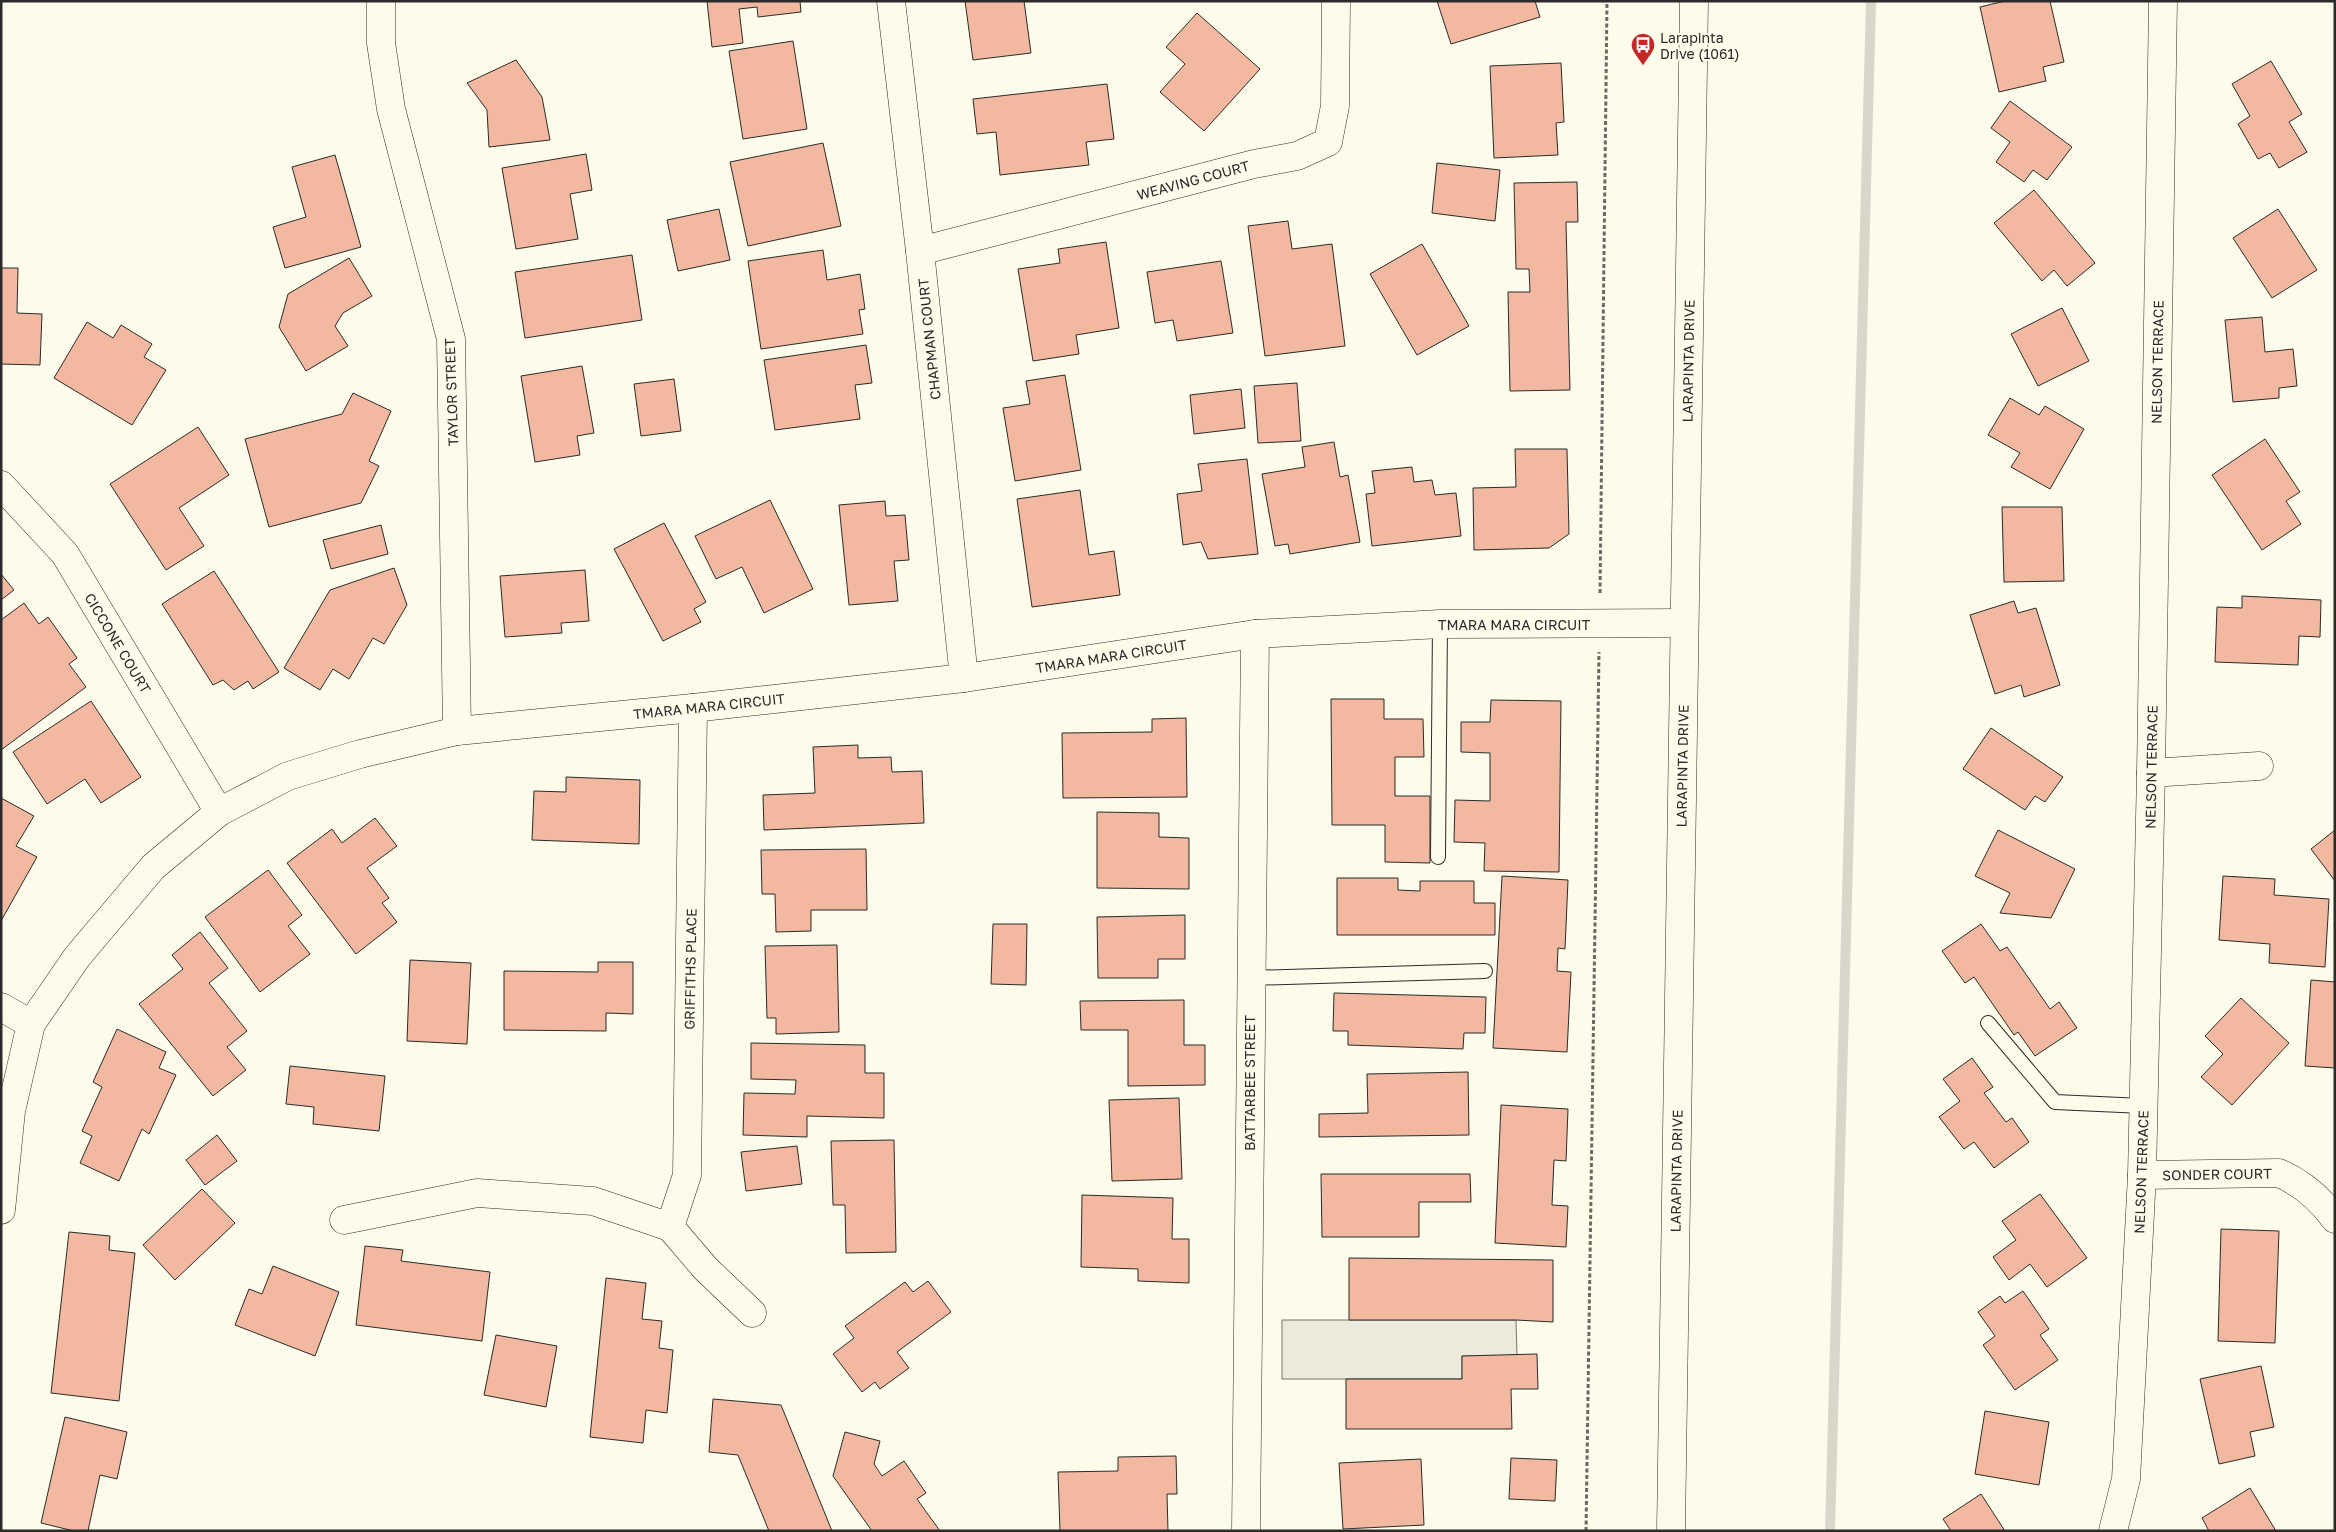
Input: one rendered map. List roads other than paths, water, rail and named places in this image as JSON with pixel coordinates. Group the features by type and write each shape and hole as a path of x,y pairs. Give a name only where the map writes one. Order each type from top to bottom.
{"street":[{"name":"TAYLOR STREET","path":"381,1 381,43 391,109 451,339 457,731"},
{"name":"CHAPMAN COURT","path":"891,1 920,251 964,678"},
{"name":"WEAVING COURT","path":"920,251 1254,164 1297,156 1328,142 1335,106 1336,1"},
{"name":"LARAPINTA DRIVE","path":"1671,1531 1694,1"},
{"name":"NELSON TERRACE","path":"2113,1531 2126,1479 2142,1175 2151,774 2162,1"},
{"name":"CICCONE COURT","path":"1,485 65,554 219,812"},
{"name":"TMARA MARA CIRCUIT","path":"1,1210 11,1111 31,1024 77,957 153,867 219,812 288,776 360,754 457,731 693,708 964,678 1255,634 1440,624 1684,623"},
{"name":"BATTARBEE STREET","path":"1246,1531 1250,978 1255,634"},
{"name":"GRIFFITHS PLACE","path":"670,1227 687,1175 693,708"},
{"path":"2151,774 2259,766"},
{"path":"1,1007 31,1024"},
{"name":"SONDER COURT","path":"2142,1175 2279,1173 2299,1182 2323,1203 2335,1219"},
{"path":"344,1220 478,1193 592,1201 670,1227 706,1269 752,1313"}],"lane":[{"path":"1438,857 1440,624"},
{"path":"1250,978 1485,971"},
{"path":"1988,1022 2055,1102 2143,1106"}],"waterway":[{"path":"1830,1531 1871,1"}],"place":[{"name":"Larapinta Drive (1061)","path":"1643,66"}]}
